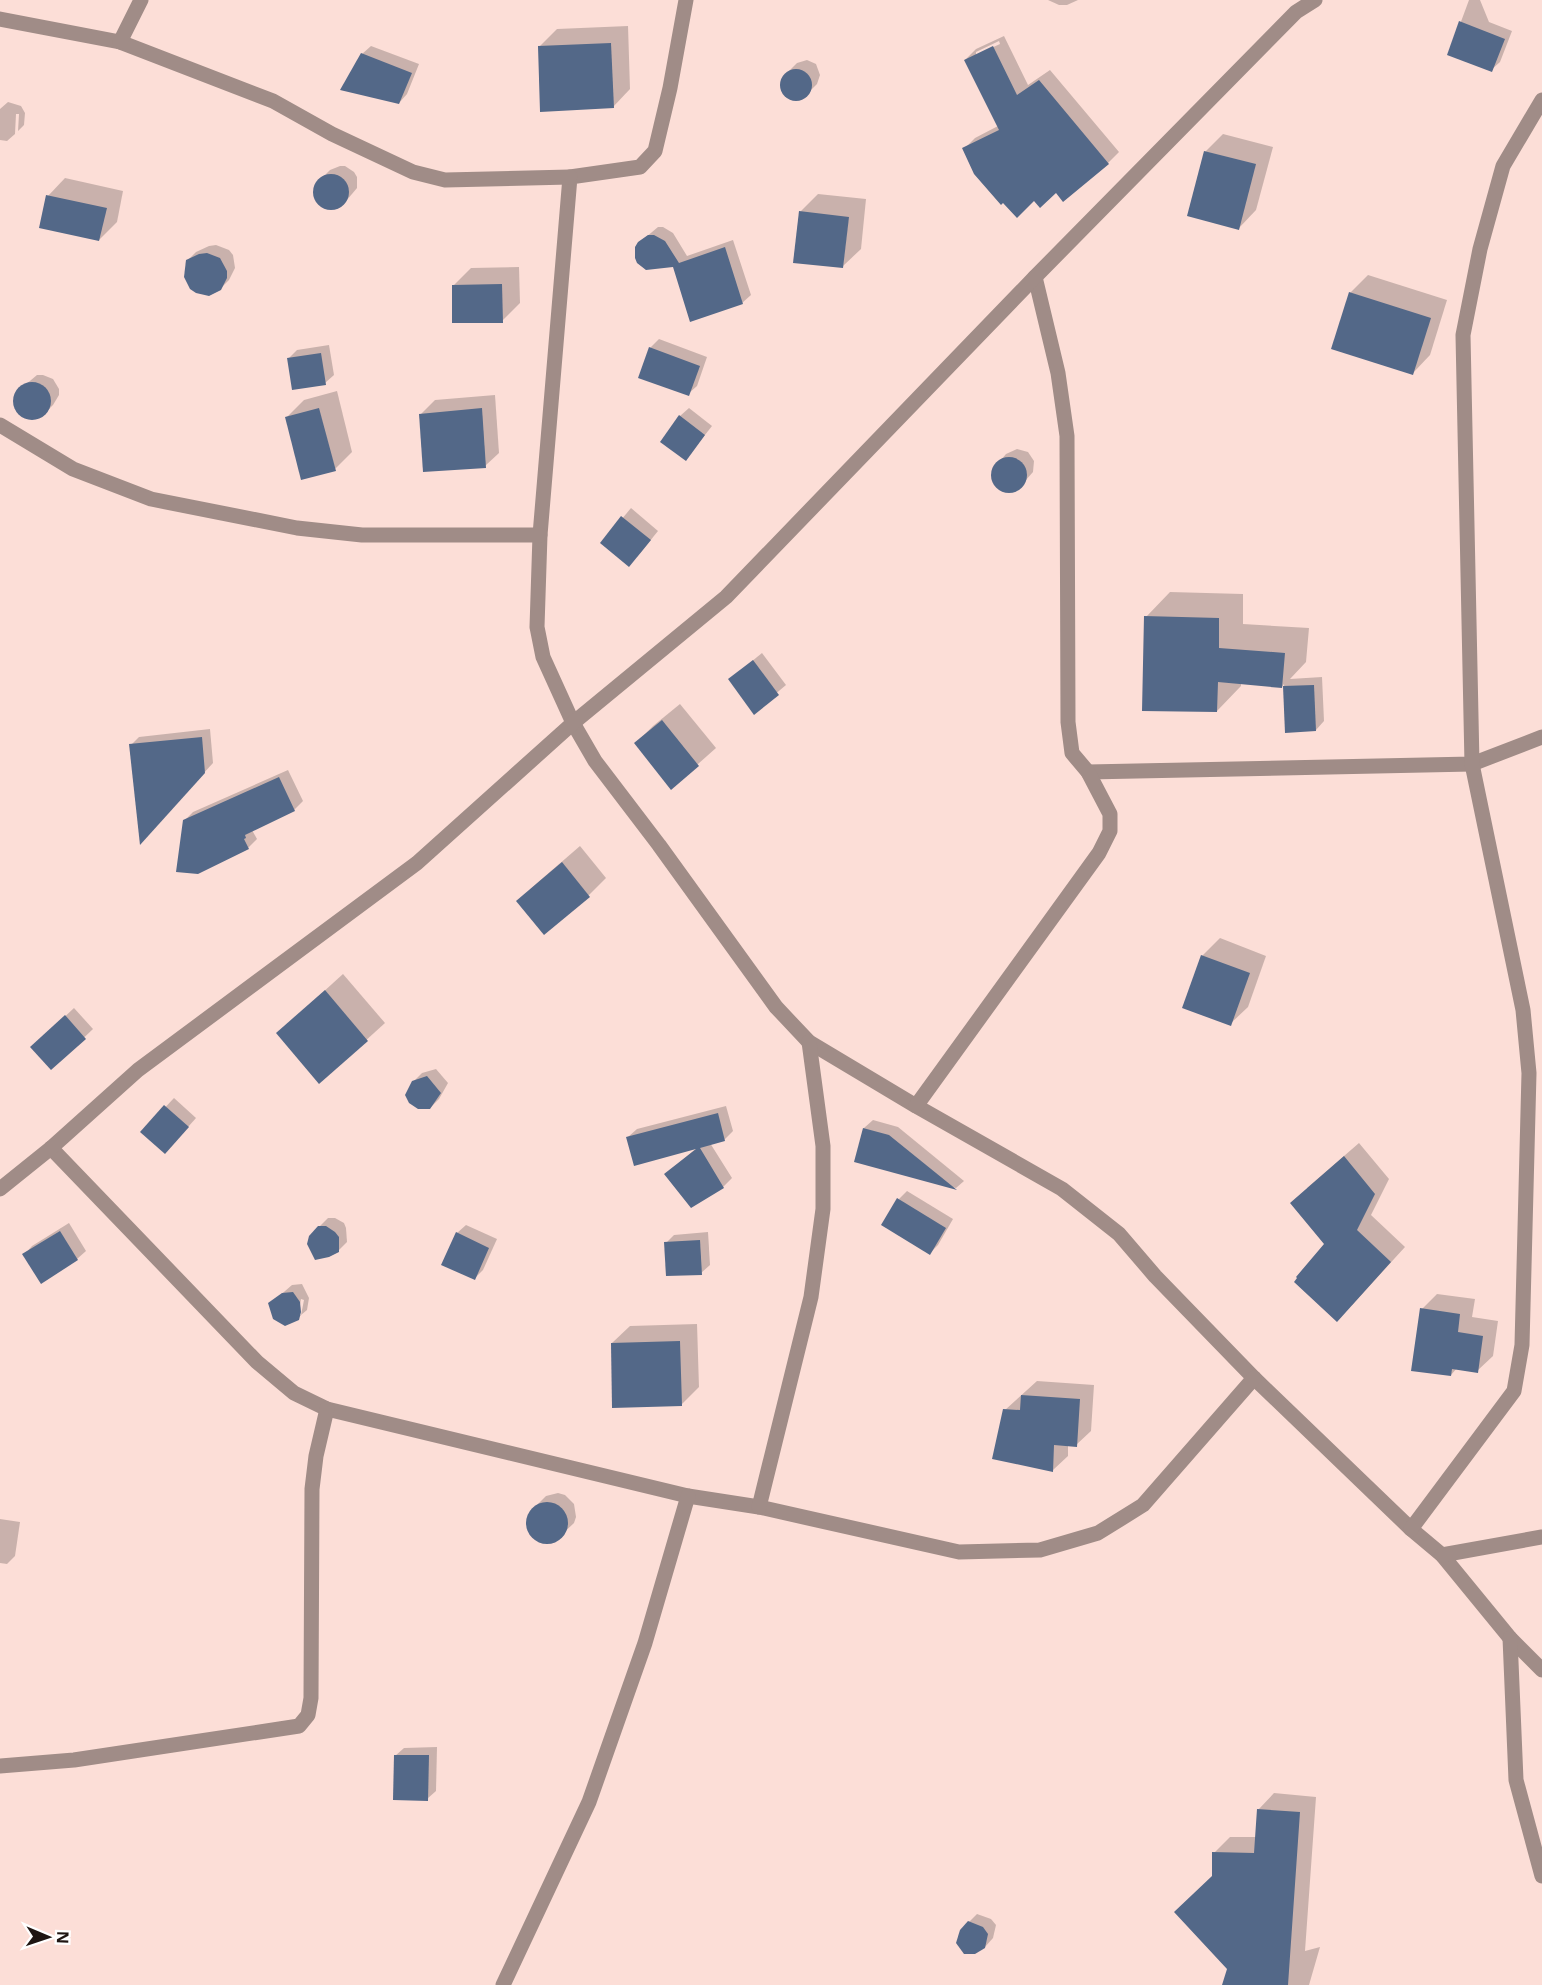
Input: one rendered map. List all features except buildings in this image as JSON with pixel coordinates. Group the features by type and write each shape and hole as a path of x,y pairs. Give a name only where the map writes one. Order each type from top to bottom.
{"street":[{"path":"120,42 141,0"},
{"path":"0,19 120,42 273,101 332,134 413,172 445,180 570,177 640,167 655,151 670,88 686,0"},
{"path":"0,1188 51,1148 138,1070 417,863 573,723 726,597 1035,277 1296,12 1315,0"},
{"path":"1411,1529 1514,1391 1522,1345 1529,1073 1523,1010 1472,764 1463,335 1480,249 1503,165 1542,100"},
{"path":"570,177 540,536 537,627 543,657 573,723 595,761 776,1007 809,1042 1062,1189 1119,1234 1155,1276 1254,1378 1411,1529 1442,1555 1510,1638 1542,1670"},
{"path":"916,1106 1099,853 1110,831 1110,814 1089,772 1072,753 1068,722 1066,436 1058,373 1035,277"},
{"path":"0,425 73,469 162,501 297,528 362,535 540,536"},
{"path":"1089,772 1472,764 1542,737"},
{"path":"759,1507 811,1298 823,1209 823,1146 809,1042"},
{"path":"51,1148 257,1362 294,1393 327,1409 688,1496 759,1507 959,1552 1040,1550 1098,1533 1143,1505 1254,1378"},
{"path":"0,1766 74,1760 299,1726 308,1715 310,1698 312,1489 316,1456 327,1409"},
{"path":"503,1985 589,1802 645,1643 688,1496"},
{"path":"1442,1555 1542,1537"},
{"path":"1510,1638 1516,1780 1542,1876"}]}
